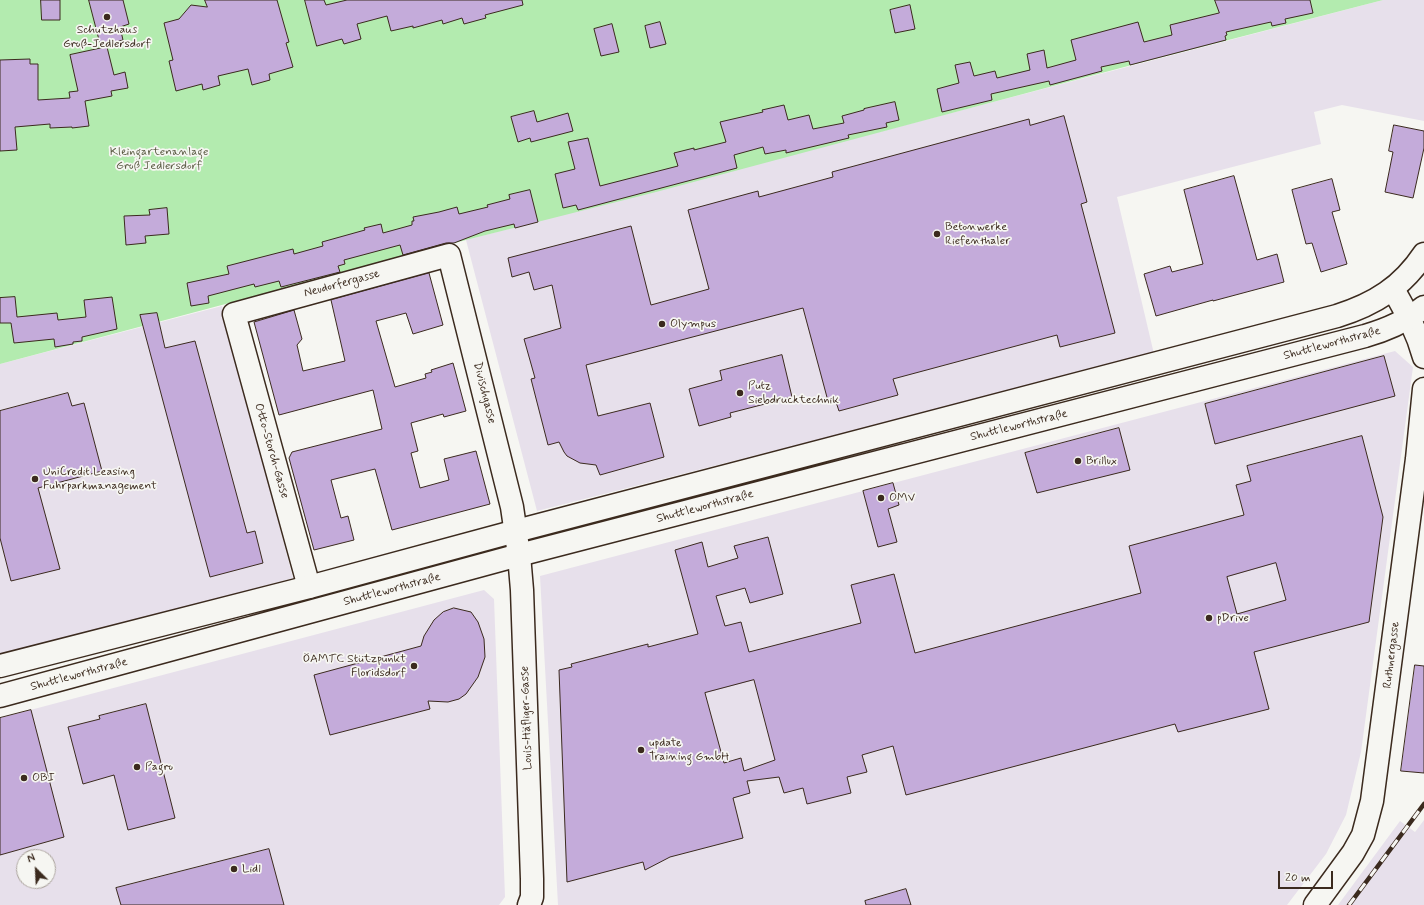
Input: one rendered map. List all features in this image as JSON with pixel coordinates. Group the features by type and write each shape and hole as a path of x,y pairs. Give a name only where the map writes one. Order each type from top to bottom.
{"main road":[{"path":"1424,254 1406,277 1393,289 1417,312 1418,334 1424,357"},
{"name":"Neudorfergasse","path":"234,314 450,255"},
{"name":"Divischgasse","path":"450,255 511,500 516,531"},
{"name":"Shuttleworthstraße","path":"0,666 310,587 516,531 1338,316 1372,302 1393,289"},
{"name":"Shuttleworthstraße","path":"0,696 519,555 1329,346 1388,328 1417,312"},
{"name":"Otto-Storch-Gasse","path":"234,314 310,587"},
{"name":"Ruthnergasse","path":"1315,905 1357,847 1363,835 1372,801 1417,459 1424,389"},
{"name":"Louis-Häfliger-Gasse","path":"516,531 522,590 532,879 532,897 529,905"}],"shaded area":[{"path":"1383,0 1424,0 1424,121 1342,105 1314,112 1321,144 1117,197 1154,354 537,511 466,240"},
{"path":"222,306 293,578 0,657 0,364"},
{"path":"1395,351 1413,367 1361,752 1346,815 1326,854 1287,905 558,905 540,576"},
{"path":"484,590 494,599 505,897 499,905 0,905 0,718"},
{"path":"1424,820 1424,905 1338,905 1400,821 1415,832"}],"green space":[{"name":"Kleingartenanlage Groß Jedlersdorf","path":"0,0 1383,0 1128,66 656,192 466,240 0,364"}],"building":[{"path":"41,0 60,0 60,20 42,20"},
{"name":"Schutzhaus Groß-Jedlersdorf","path":"89,0 123,0 129,24 120,27 123,40 101,46"},
{"path":"205,0 277,0 289,42 286,43 293,67 269,74 270,80 252,85 248,69 218,76 220,85 203,90 202,84 176,91 169,61 173,60 164,23 179,19 191,5 207,7"},
{"path":"305,0 324,0 326,5 347,0 522,0 523,5 485,15 486,18 464,24 462,18 443,24 442,20 413,28 413,26 391,31 387,16 357,24 361,39 344,44 342,39 317,46"},
{"path":"1215,0 1310,0 1313,13 1285,19 1286,23 1272,26 1271,22 1226,32 1226,40 1130,65 1129,61 1101,67 1102,71 1050,85 1049,81 991,94 992,100 942,112 937,89 959,83 955,65 970,62 974,76 995,71 997,78 1030,70 1027,54 1044,50 1047,68 1076,60 1071,40 1138,22 1144,42 1172,35 1170,25 1219,13"},
{"path":"910,5 915,29 895,33 890,10"},
{"path":"660,22 666,44 650,48 645,26"},
{"path":"612,24 619,52 601,56 594,29"},
{"path":"107,47 114,75 125,72 128,88 111,91 112,96 85,101 89,126 50,128 50,124 15,127 17,150 0,151 0,60 30,59 30,64 38,64 38,100 70,98 69,92 78,91 70,55"},
{"path":"895,102 899,120 886,123 887,127 848,135 849,138 786,153 786,150 765,154 763,147 734,155 737,168 578,210 576,205 563,208 555,174 575,169 568,142 588,138 600,186 678,166 674,153 694,148 694,150 726,142 720,122 763,112 762,110 784,105 788,120 809,115 813,129 844,123 842,116"},
{"path":"534,111 537,122 568,113 573,131 531,142 530,138 518,142 511,117"},
{"name":"Betonwerke Riefenthaler","path":"1064,116 1087,202 1081,204 1115,333 1060,347 1057,335 893,379 898,395 839,411 835,399 828,401 803,308 586,365 598,416 650,403 664,457 600,475 596,465 580,463 567,456 559,442 548,445 531,379 535,378 524,339 561,328 552,285 534,290 529,272 512,277 508,258 631,226 651,305 709,289 688,210 758,191 759,197 833,177 832,172 1029,119 1030,125"},
{"path":"1394,125 1424,131 1424,148 1413,198 1385,192 1393,152 1389,151"},
{"path":"1234,176 1257,260 1277,254 1284,282 1156,316 1144,274 1170,266 1172,272 1203,264 1184,190"},
{"path":"1332,179 1340,210 1332,212 1347,264 1321,272 1312,243 1306,244 1292,190"},
{"path":"530,190 538,222 515,228 514,224 485,231 454,243 446,243 403,255 400,245 344,260 345,264 338,266 340,272 281,287 279,281 255,287 254,284 208,296 209,303 191,306 187,283 229,274 227,266 293,249 294,254 323,246 322,242 381,224 383,233 412,225 412,221 414,221 413,217 457,207 459,214 488,207 487,205 510,199 509,195"},
{"path":"167,208 169,234 145,236 146,243 126,245 124,216 150,215 149,210"},
{"path":"429,273 443,325 413,334 406,313 376,321 395,387 426,378 425,374 432,372 431,370 453,363 466,411 444,417 443,414 411,423 418,451 411,453 420,488 449,480 444,459 476,451 490,504 392,530 375,469 331,480 341,518 348,516 354,540 314,550 289,458 292,452 382,429 373,390 279,415 254,322 294,310 302,339 297,345 303,371 345,361 331,300"},
{"path":"15,297 17,317 57,313 58,320 86,317 84,300 112,297 117,329 82,337 82,341 73,342 73,344 55,347 54,339 14,343 11,323 0,323 0,298"},
{"path":"157,313 165,348 195,341 247,533 255,531 263,563 210,577 140,315"},
{"name":"Putz Siebdrucktechnik","path":"782,355 792,397 730,413 731,417 699,426 689,389 722,380 720,371"},
{"path":"1384,356 1395,396 1215,444 1205,404"},
{"name":"UniCredit Leasing Fuhrparkmanagement","path":"68,393 72,406 84,403 102,471 38,488 60,569 11,581 0,538 0,411"},
{"name":"Brillux","path":"1119,428 1130,470 1037,493 1025,453"},
{"path":"1362,436 1383,517 1369,622 1254,652 1269,709 1178,732 1175,724 906,795 893,746 862,755 867,772 847,777 851,793 807,804 803,788 784,793 779,777 747,781 750,793 733,798 743,838 670,857 645,870 643,862 567,882 559,670 572,667 571,664 648,644 648,647 698,634 675,550 702,542 708,567 738,558 734,546 768,537 783,594 750,603 745,588 716,596 725,626 741,622 749,652 861,623 851,585 894,574 915,653 1141,593 1129,546 1244,515 1236,485 1251,481 1247,466","holes":["1276,563 1286,600 1237,614 1227,577","754,680 775,760 744,771 741,758 724,763 705,693"]},
{"path":"893,483 899,505 888,509 897,542 878,547 863,491"},
{"name":"ÖAMTC Stützpunkt Floridsdorf","path":"454,608 471,612 478,622 484,639 485,657 478,677 466,694 459,699 448,702 428,701 430,709 330,735 314,675 421,646 424,636 434,620 443,612"},
{"path":"1415,665 1424,666 1424,773 1401,771"},
{"name":"Pagro","path":"146,704 175,818 128,830 114,775 83,784 68,727 100,719 99,716"},
{"name":"OBI","path":"31,710 64,837 21,849 16,849 16,850 0,855 0,718"},
{"name":"Lidl","path":"269,849 284,905 121,905 116,888"},
{"path":"906,889 911,905 866,905 865,901"}],"railway":[{"path":"1349,905 1424,804"}],"place":[{"name":"Schutzhaus Groß-Jedlersdorf","path":"107,17"},
{"name":"Betonwerke Riefenthaler","path":"937,234"},
{"name":"Olympus","path":"662,324"},
{"name":"Putz Siebdrucktechnik","path":"740,393"},
{"name":"Brillux","path":"1078,461"},
{"name":"UniCredit Leasing Fuhrparkmanagement","path":"35,479"},
{"name":"OMV","path":"881,498"},
{"name":"pDrive","path":"1209,618"},
{"name":"ÖAMTC Stützpunkt Floridsdorf","path":"414,666"},
{"name":"update Training GmbH","path":"641,750"},
{"name":"Pagro","path":"137,767"},
{"name":"OBI","path":"24,778"},
{"name":"Lidl","path":"234,869"}]}
